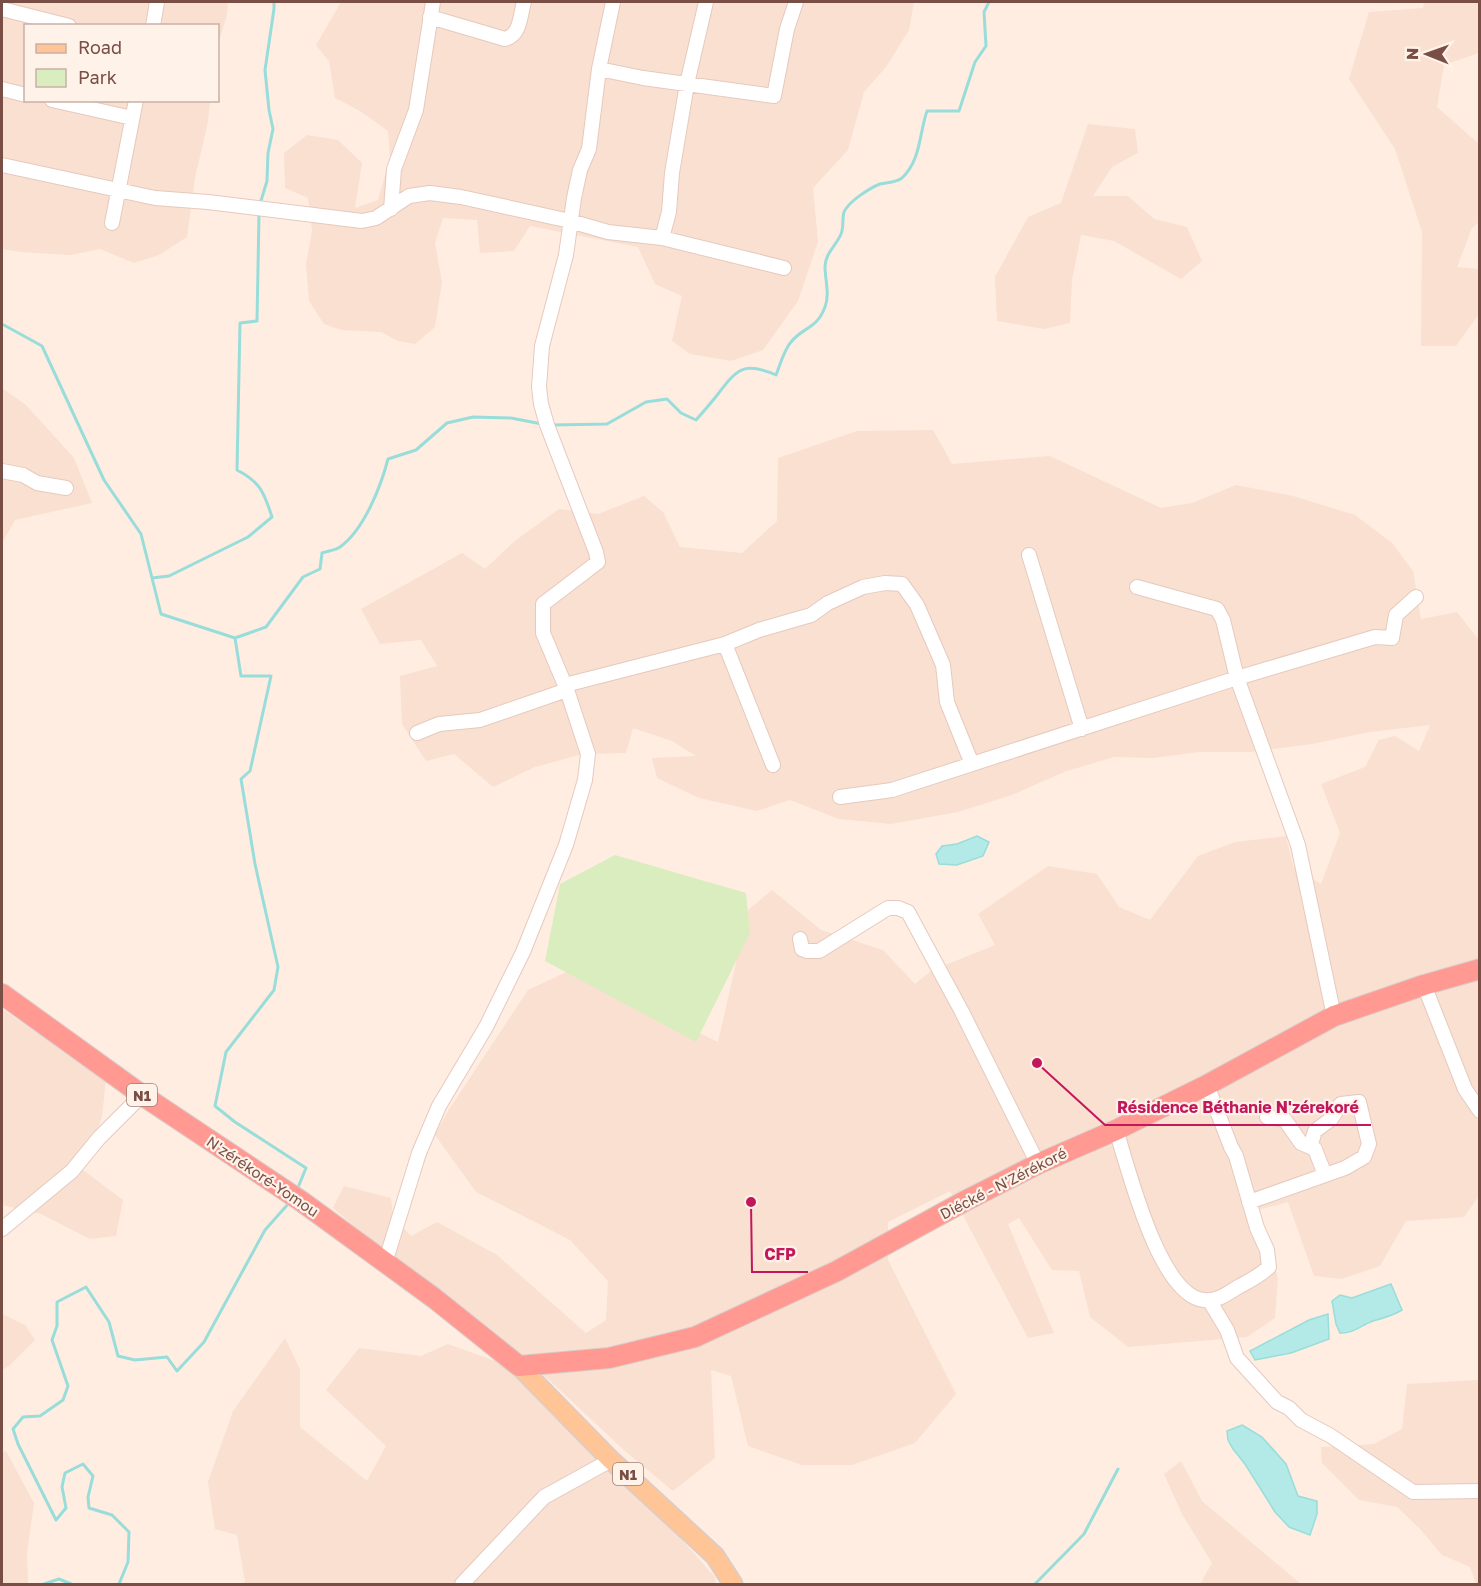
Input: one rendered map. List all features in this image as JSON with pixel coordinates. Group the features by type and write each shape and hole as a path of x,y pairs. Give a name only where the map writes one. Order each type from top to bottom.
{"highway":[{"name":"Diécké - N'Zérékoré","path":"519,1366 609,1358 695,1337 837,1271 1038,1164 1116,1130 1207,1085 1334,1016 1479,969"},
{"name":"N'zérékoré-Yomou","path":"2,994 142,1095 294,1196 434,1298 519,1366"}],"main road":[{"name":"N1","path":"519,1366 611,1460 715,1556 734,1584"}],"street":[{"path":"153,24 157,2"},
{"path":"391,209 394,169 416,110 433,2"},
{"path":"430,18 505,39 512,37 517,30 524,2"},
{"path":"385,1263 423,1144 439,1106 486,1027 523,952 566,845 585,780 588,754 566,688 543,633 543,604 598,562 547,425 539,387 542,346 566,255 580,170 589,149 599,69 613,2"},
{"path":"662,238 669,212 672,173 687,84 706,2"},
{"path":"599,69 643,78 774,96 787,29 796,2"},
{"path":"2,9 61,24"},
{"path":"2,89 24,94"},
{"path":"61,102 132,118"},
{"path":"112,223 136,102"},
{"path":"2,165 155,198 208,202 362,221 375,218 409,196 430,193 461,197 570,221 608,232 662,238 784,268"},
{"path":"2,471 23,475 37,483 66,488"},
{"path":"1029,555 1082,729"},
{"path":"417,733 439,724 480,720 566,688 725,644 759,630 811,615 828,603 863,587 885,583 902,584 917,605 943,665 947,702 972,764"},
{"path":"1137,587 1217,609 1223,620 1237,678 1298,845 1334,1016"},
{"path":"840,796 892,790 1237,678 1375,637 1392,638 1396,615 1416,597"},
{"path":"725,644 773,765"},
{"path":"800,939 802,949 819,951 888,908 898,908 908,912 963,1012 1038,1164"},
{"path":"1424,985 1465,1089 1479,1111"},
{"path":"1116,1130 1153,1243 1167,1267 1187,1292 1202,1300 1216,1300 1262,1274 1269,1267 1267,1250 1257,1228 1236,1156 1207,1085"},
{"path":"2,1229 72,1171 99,1138 142,1095"},
{"path":"1249,1202 1345,1168 1364,1157 1369,1144 1359,1102 1341,1104 1331,1119 1315,1131 1310,1147"},
{"path":"1267,1117 1285,1120 1301,1143 1315,1149 1325,1175"},
{"path":"1209,1300 1227,1330 1237,1358 1277,1402 1301,1420 1331,1436 1413,1492 1479,1491"},
{"path":"462,1584 544,1497 611,1460"}],"shaded area":[{"path":"2,2 228,2 227,15 219,41 219,24 24,24 24,102 210,102 208,122 195,178 187,237 159,255 134,263 100,249 71,255 2,249"},
{"path":"341,2 914,2 909,30 886,67 864,92 848,150 813,188 818,242 798,301 763,350 731,361 690,354 672,341 682,296 655,284 638,247 530,226 514,251 480,253 477,220 443,218 435,243 442,282 435,327 415,344 398,341 381,332 341,330 324,324 309,301 306,264 312,231 308,198 285,188 284,153 307,135 338,140 362,163 355,208 378,200 390,157 388,131 360,111 335,98 329,61 316,45"},
{"path":"1424,2 1479,2 1479,53 1444,65 1437,107 1479,144 1479,222 1472,228 1457,267 1479,269 1479,314 1456,346 1421,346 1422,232 1395,149 1349,79 1369,12 1423,8"},
{"path":"1088,124 1135,129 1138,153 1112,167 1093,196 1128,196 1154,219 1187,227 1202,261 1181,279 1114,241 1081,235 1072,280 1070,323 1044,329 997,321 995,277 1028,217 1061,203"},
{"path":"2,388 26,405 74,458 92,503 15,520 2,543"},
{"path":"933,430 952,464 1050,456 1161,508 1192,503 1236,485 1293,496 1355,515 1392,543 1413,571 1421,619 1457,612 1479,640 1479,1196 1464,1217 1406,1221 1380,1266 1342,1279 1314,1276 1288,1202 1257,1210 1278,1278 1275,1318 1247,1337 1128,1347 1090,1317 1079,1271 1052,1270 1019,1218 1008,1224 1054,1333 1028,1338 950,1191 888,1222 888,1260 956,1394 915,1443 852,1465 802,1465 748,1446 731,1376 711,1370 715,1458 673,1491 625,1451 548,1379 380,1248 333,1208 344,1186 391,1198 393,1217 411,1236 437,1222 497,1255 586,1333 606,1320 608,1281 570,1240 476,1192 435,1135 448,1111 528,990 571,970 718,1042 748,910 772,890 821,930 883,950 915,984 931,971 995,945 978,914 1048,866 1097,874 1119,907 1150,920 1198,856 1235,842 1286,836 1293,866 1321,884 1340,833 1321,784 1365,767 1379,740 1395,736 1419,751 1430,725 1370,732 1312,744 1251,752 1199,752 1153,758 1114,757 1064,772 1012,795 958,812 891,824 839,819 790,800 757,811 699,798 657,778 652,758 696,756 672,741 633,728 626,753 583,754 535,767 493,787 454,754 426,761 402,724 400,676 437,666 421,640 380,644 361,609 462,553 485,569 516,540 559,509 598,514 644,496 663,512 680,547 742,553 777,521 778,458 857,431"},
{"path":"2,1009 106,1079 102,1117 83,1170 123,1200 116,1236 90,1239 41,1214 2,1205"},
{"path":"2,1314 25,1325 35,1340 2,1370"},
{"path":"285,1338 300,1369 300,1427 367,1481 386,1446 326,1390 359,1348 421,1356 448,1344 504,1364 658,1513 714,1576 716,1584 243,1584 245,1582 237,1535 215,1529 208,1482 233,1411"},
{"path":"1479,1380 1479,1584 1476,1584 1470,1567 1442,1555 1397,1507 1359,1500 1322,1463 1321,1447 1374,1444 1402,1429 1407,1384"},
{"path":"6,1451 34,1503 27,1554 28,1584 2,1584 2,1452"},
{"path":"1181,1461 1202,1501 1301,1584 1200,1584 1212,1563 1182,1514 1164,1474"}],"green space":[{"path":"615,855 746,893 750,933 696,1042 545,961 560,884"}],"water":[{"path":"977,836 989,842 983,856 957,865 939,864 936,854 942,846 957,844"},
{"path":"1391,1284 1402,1310 1353,1331 1340,1333 1332,1301 1340,1295 1352,1298"},
{"path":"1328,1314 1329,1339 1291,1353 1255,1360 1250,1351 1309,1320"},
{"path":"1242,1425 1262,1437 1286,1464 1298,1496 1317,1501 1317,1514 1310,1535 1289,1527 1275,1512 1233,1449 1228,1440 1227,1431"}],"waterway":[{"path":"260,204 267,181 268,153 273,129 265,70 274,2"},
{"path":"552,425 607,424 646,402 667,399 681,413 696,420 736,373 749,368 776,375 789,345 818,320 825,307 827,292 825,266 829,253 841,234 844,212 855,199 880,184 899,180 908,171 916,155 927,111 959,111 975,62 986,46 984,12 989,2"},
{"path":"152,578 169,576 248,537 272,517 260,489 251,479 237,470 240,323 257,321 259,214"},
{"path":"2,324 42,346 104,480 141,534 161,614 235,638 241,676 271,676 250,771 241,779 255,864 278,967 274,990 226,1052 215,1106 235,1122 306,1168 297,1190"},
{"path":"235,638 266,627 303,577 320,569 322,553 338,548 357,530 381,482 388,459 416,450 447,423 473,417 511,418 542,424"},
{"path":"119,1584 128,1562 129,1532 112,1515 89,1508 88,1497 93,1476 83,1464 65,1473 62,1487 66,1508 56,1520 18,1444 13,1429 23,1417 40,1416 63,1400 68,1386 52,1340 57,1326 57,1302 86,1287 109,1322 118,1356 135,1360 167,1357 177,1371 204,1342 265,1230 289,1203"},
{"path":"1035,1584 1084,1534 1118,1469"},
{"path":"44,1584 59,1579 71,1584"}],"place":[{"name":"Résidence Béthanie N'zérekoré","path":"1037,1063"},
{"name":"CFP","path":"751,1202"}]}
